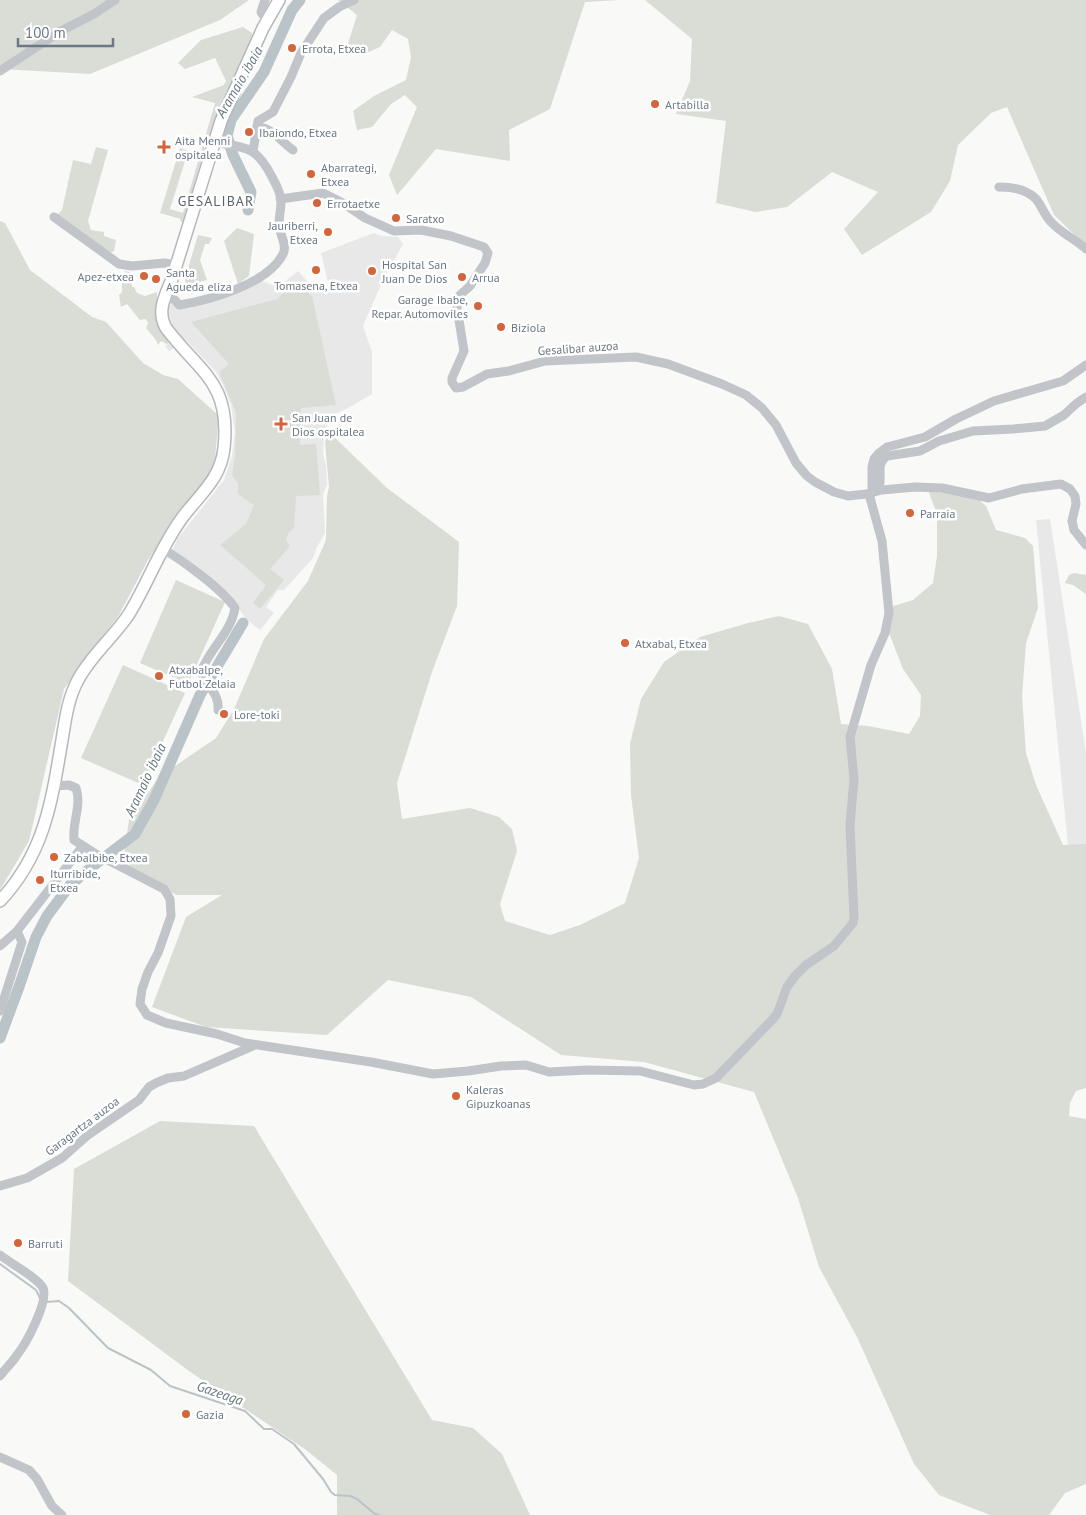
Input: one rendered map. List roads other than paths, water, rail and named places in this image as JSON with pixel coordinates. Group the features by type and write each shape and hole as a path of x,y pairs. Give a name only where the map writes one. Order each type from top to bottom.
{"main road":[{"path":"0,901 28,864 47,820 66,714 78,680 128,614 162,548 182,518 202,496 219,471 224,450 226,426 220,399 212,382 163,324 162,302 177,265 218,143 221,121 267,21 279,0"}],"street":[{"path":"0,71 61,31 94,14 115,0"},
{"path":"265,0 261,12 267,21"},
{"path":"253,151 258,124 272,112 291,77 301,53 324,18 338,7 354,0"},
{"path":"258,124 269,129 284,144 294,150"},
{"path":"165,295 176,300 179,305 239,288 265,275 284,253 279,227 280,199 274,180 265,162 253,151 218,143"},
{"path":"999,187 1019,188 1028,193 1036,200 1043,214 1052,224 1077,240 1086,249"},
{"name":"Gesalibar auzoa","path":"280,199 323,193 343,203 365,218 394,231 421,230 468,240 484,247 488,253 485,263 470,286 459,296 457,308 464,351 452,378 456,388 463,387 487,374 509,371 545,361 636,357 690,372 746,395 762,408 776,425 796,463 814,482 834,492 848,496 872,492"},
{"path":"54,216 119,264 132,266 164,263 177,265"},
{"path":"54,786 76,788 79,796 73,832 74,840 82,847 164,889 170,899 171,916 169,925 142,989 140,1004 147,1015 166,1023 255,1044 371,1062 433,1074 500,1066 526,1065 549,1072 640,1071 694,1086 703,1084 716,1078 776,1014 787,987 795,976 806,965 834,946 853,923 850,825 854,779 850,737 871,665 885,633 889,613 882,541 872,492 872,467 874,459 887,447 925,437 956,418 994,401 1063,382 1086,365"},
{"path":"872,492 879,488 880,465 887,456 920,451 939,441 973,430 1003,430 1045,426 1064,416 1086,397"},
{"path":"872,492 915,487 942,488 989,498 1022,489 1061,484 1070,489 1075,496 1076,504 1072,521 1074,530 1086,545"},
{"path":"162,548 182,561 225,597 235,608 227,629 201,672 217,701 218,710"},
{"path":"0,946 17,931 82,847"},
{"path":"0,1011 22,942 17,931"},
{"name":"Garagartza auzoa","path":"0,1186 26,1178 54,1164 70,1153 88,1135 140,1100 149,1087 156,1083 168,1078 184,1076 255,1044"},
{"path":"0,1255 26,1272 42,1286 44,1293 38,1318 18,1354 0,1376"},
{"path":"0,1457 30,1470 52,1506 62,1515"}],"waterway":[{"name":"Aramaio ibaia","path":"248,210 251,192 233,155 227,136 231,120 264,72 292,10 300,0"},
{"name":"Aramaio ibaia","path":"0,1038 36,937 47,916 70,885 135,834 154,800 200,695 243,623"},
{"name":"Gazeaga","path":"0,1264 36,1290 40,1298"},
{"name":"Gazeaga","path":"46,1302 59,1301 69,1308 108,1348 151,1370 170,1386 245,1411 264,1429 272,1429 294,1444 323,1479 331,1492 335,1495 350,1496 357,1499 375,1514 379,1515"}],"place":[{"name":"Errota, Etxea","path":"292,48"},
{"name":"Artabilla","path":"655,104"},
{"name":"Ibaiondo, Etxea","path":"249,132"},
{"name":"Aita Menni ospitalea","path":"164,147"},
{"name":"Abarrategi, Etxea","path":"311,174"},
{"name":"Errotaetxe","path":"317,203"},
{"name":"Saratxo","path":"396,218"},
{"name":"Jauriberri, Etxea","path":"328,232"},
{"name":"Tomasena, Etxea","path":"316,270"},
{"name":"Hospital San Juan De Dios","path":"372,271"},
{"name":"Apez-etxea","path":"144,276"},
{"name":"Arrua","path":"462,277"},
{"name":"Santa Agueda eliza","path":"156,279"},
{"name":"Garage Ibabe, Repar. Automoviles","path":"478,306"},
{"name":"Biziola","path":"501,327"},
{"name":"San Juan de Dios ospitalea","path":"281,424"},
{"name":"Parraia","path":"910,513"},
{"name":"Atxabal, Etxea","path":"625,643"},
{"name":"Atxabalpe, Futbol Zelaia","path":"159,676"},
{"name":"Lore-toki","path":"224,714"},
{"name":"Zabalbibe, Etxea","path":"54,857"},
{"name":"Iturribide, Etxea","path":"40,880"},
{"name":"Kaleras Gipuzkoanas","path":"456,1096"},
{"name":"Barruti","path":"18,1243"},
{"name":"Gazia","path":"186,1414"}],"district":[{"name":"GESALIBAR","path":"216,201"}]}
